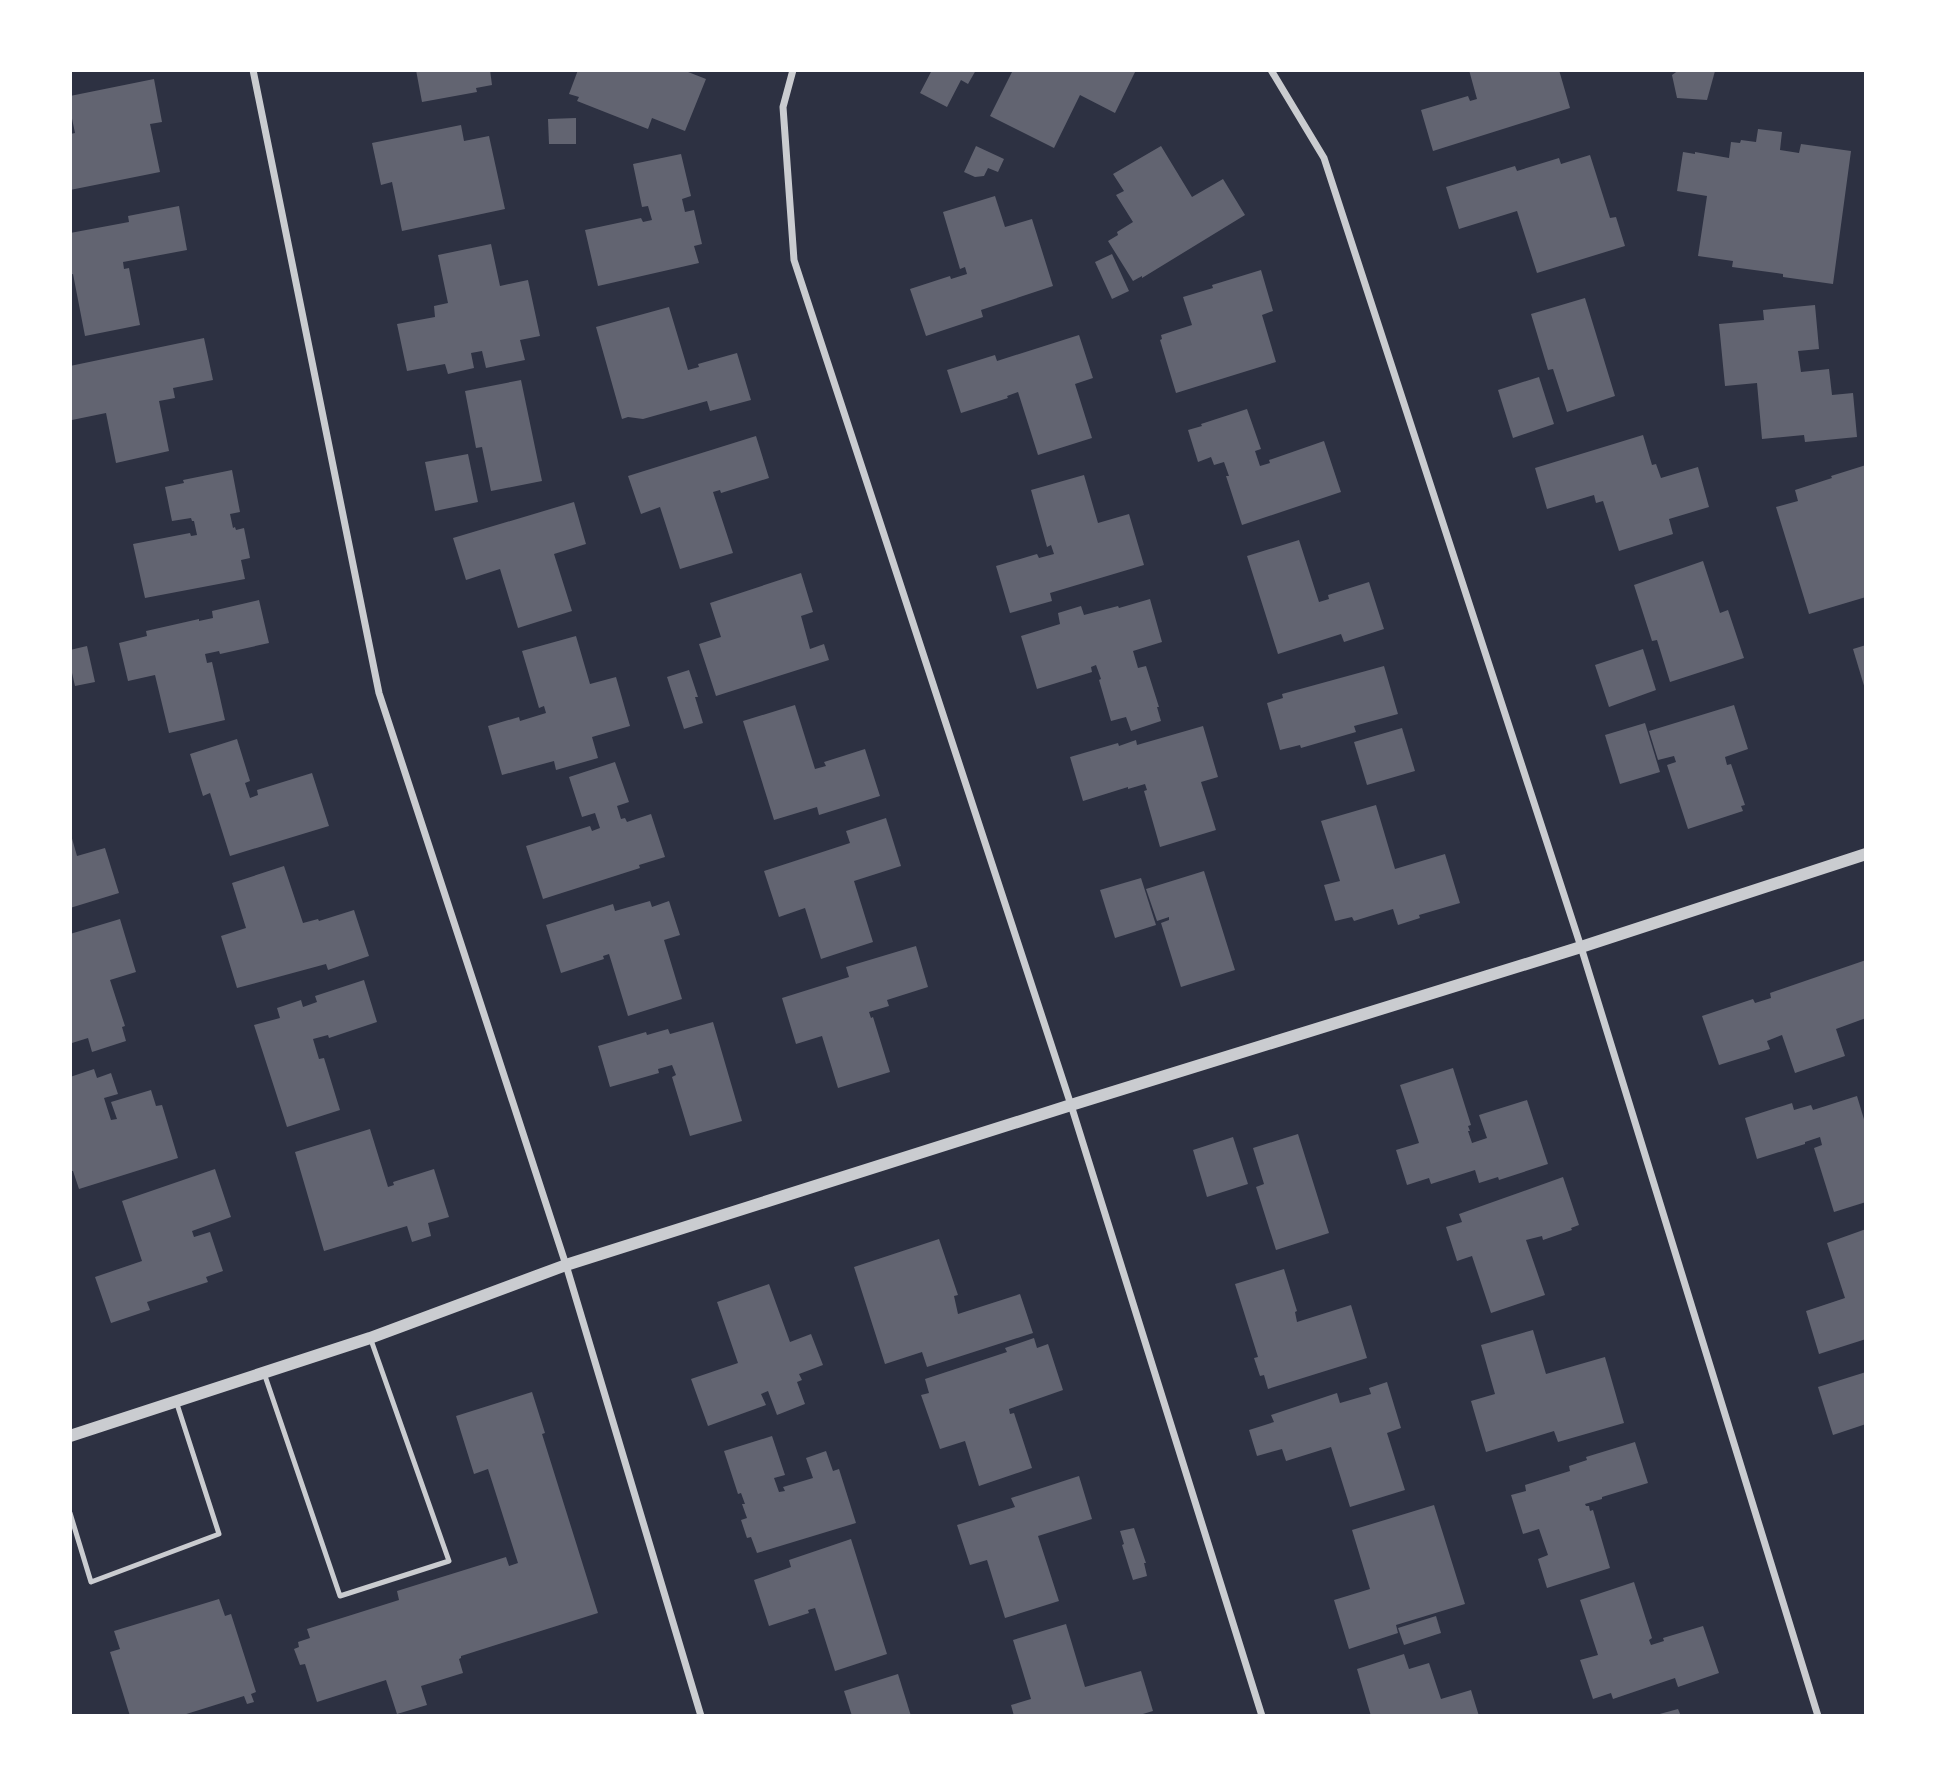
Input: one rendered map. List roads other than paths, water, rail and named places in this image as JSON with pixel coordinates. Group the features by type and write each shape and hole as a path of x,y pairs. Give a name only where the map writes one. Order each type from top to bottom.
{"street":[{"path":"253,70 379,693 566,1265 701,1716"},
{"path":"793,70 783,107 794,260 1071,1105 1262,1716"},
{"path":"1271,70 1324,159 1581,947 1818,1716"},
{"path":"70,1436 370,1338 566,1265 1581,947 1866,854"}],"lane":[{"path":"264,1373 340,1596 449,1561 370,1338"},
{"path":"70,1515 92,1582 219,1534 176,1401"}]}
